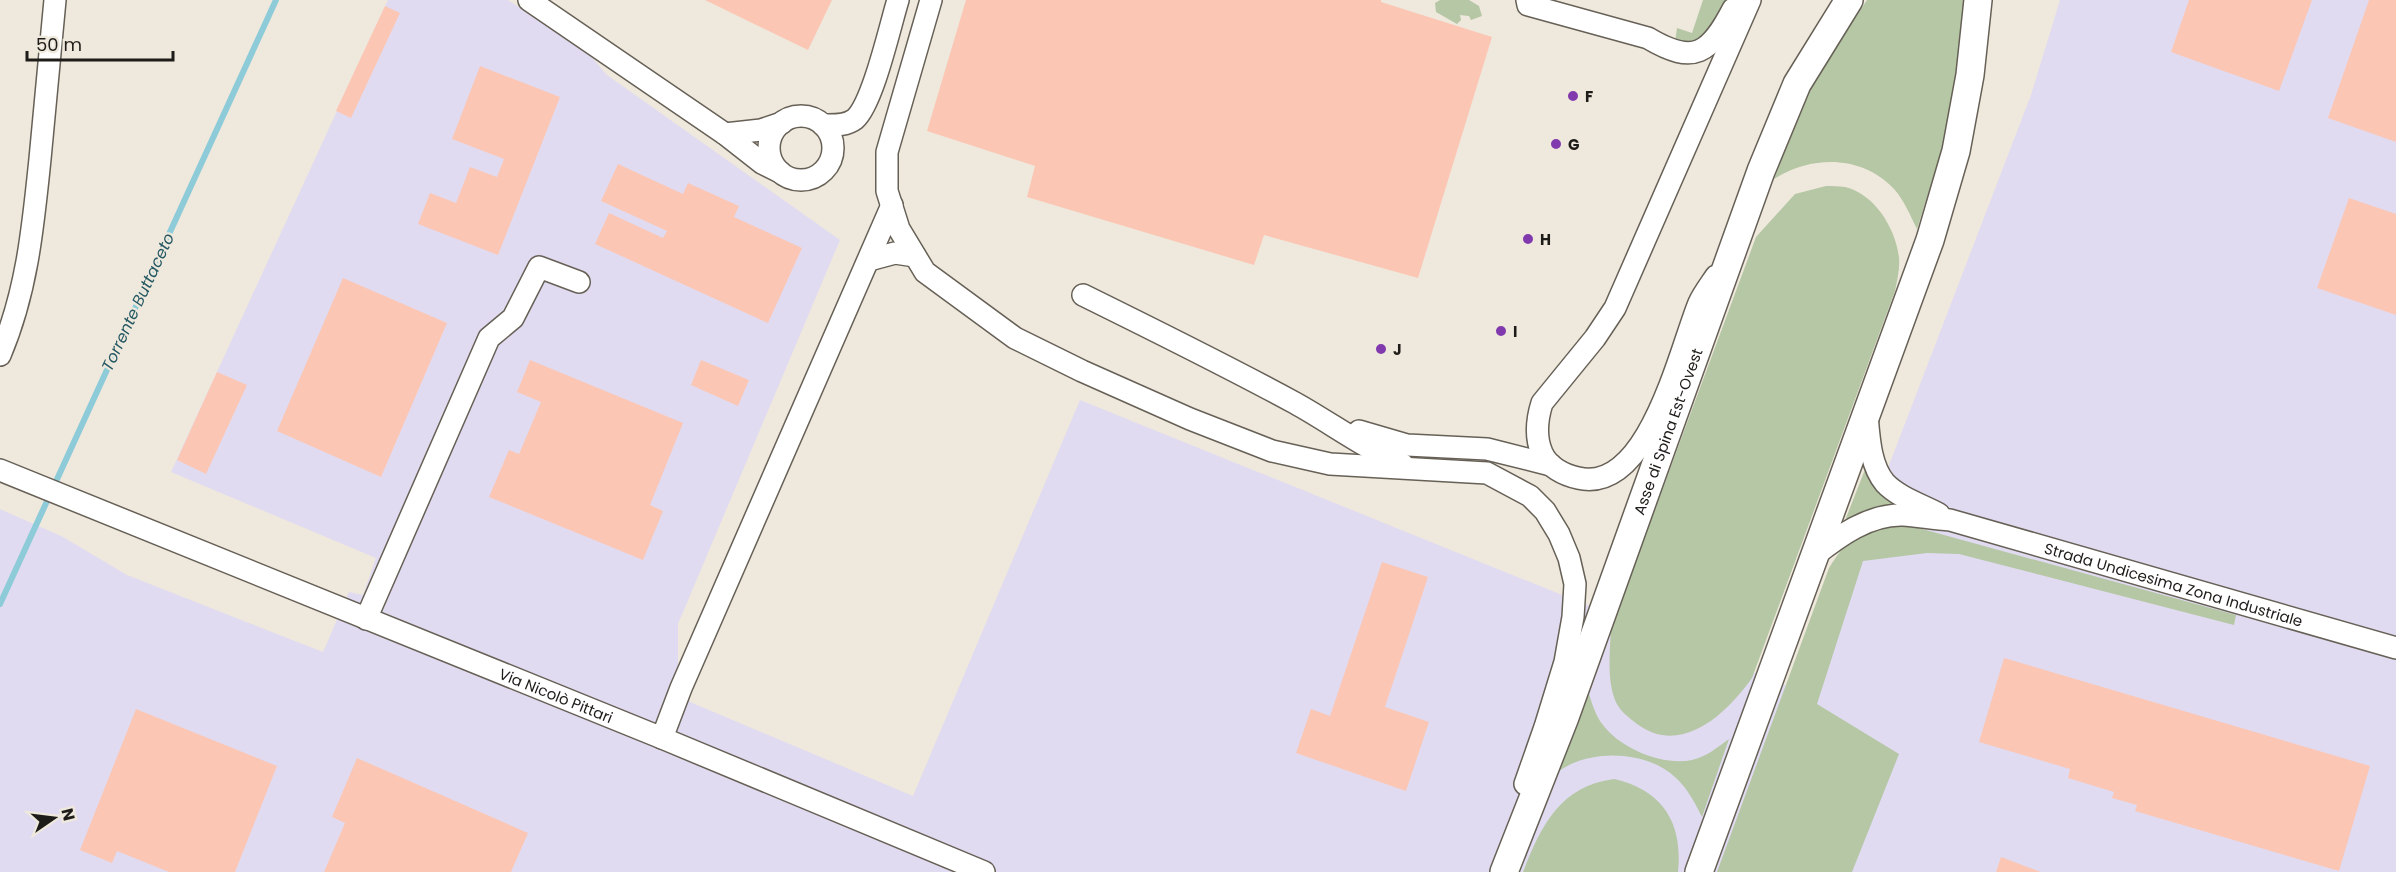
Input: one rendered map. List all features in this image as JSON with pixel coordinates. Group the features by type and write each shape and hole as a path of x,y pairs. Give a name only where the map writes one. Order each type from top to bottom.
{"main road":[{"name":"Asse di Spina Est-Ovest","path":"1504,872 1565,717 1761,171 1797,84 1849,0"},
{"path":"1699,872 1930,240 1956,151 1970,75 1978,0"}],"street":[{"path":"0,355 11,329 32,242 55,0"},
{"path":"529,0 724,134 762,163 790,178 801,180 821,173 829,165 832,154 832,138 823,125 803,116 761,130 724,134"},
{"path":"823,125 845,124 861,112 873,83 898,0"},
{"path":"931,0 887,152 887,191 891,205 899,229 925,272 1015,338 1190,420 1272,451 1330,464 1487,472 1530,496 1545,511 1559,534 1569,558 1575,584 1573,617 1565,662 1516,809 1515,845"},
{"path":"1527,0 1528,5 1648,38 1683,52 1700,51 1709,46 1720,34 1736,0"},
{"path":"1551,465 1542,453 1537,432 1538,416 1542,404 1595,338 1615,308 1750,0"},
{"path":"832,154 866,120 873,83"},
{"path":"780,172 770,153 770,141 782,123"},
{"path":"662,738 681,687 891,205"},
{"path":"1311,412 1375,437 1407,445 1487,450 1551,465 1566,474 1590,480 1607,476 1619,470 1653,425 1700,301 1734,248"},
{"path":"869,260 896,253 915,256"},
{"path":"366,619 489,338 513,318 539,267 579,282"},
{"path":"1083,295 1230,368 1311,412 1385,457 1410,468"},
{"path":"1867,408 1870,449 1885,482 1900,494 1950,520"},
{"name":"Via Nicolò Pittari","path":"0,470 662,738 984,872"},
{"path":"1813,557 1836,538 1883,517 1901,515 1950,520"},
{"name":"Strada Undicesima Zona Industriale","path":"1950,520 2396,648"}],"shaded area":[{"path":"388,0 508,0 589,54 607,75 840,240 678,624 678,667 690,702 913,796 1080,400 1802,692 2031,95 2060,0 2396,0 2396,872 0,872 0,509 63,537 127,575 323,652 349,592 363,595 376,558 171,472"}],"green space":[{"path":"1440,0 1469,0 1479,6 1482,16 1471,20 1469,16 1460,15 1461,20 1457,24 1436,12 1435,3"},
{"path":"1703,0 1730,0 1700,45 1675,42 1677,28 1692,33"},
{"path":"1867,0 1965,0 1956,77 1940,156 1917,229 1894,189 1867,170 1836,162 1820,163 1789,171 1774,179 1809,89"},
{"path":"1826,186 1845,187 1856,191 1866,197 1882,214 1894,236 1899,258 1895,291 1752,678 1730,705 1702,726 1687,733 1670,736 1654,733 1630,719 1615,701 1610,672 1611,628 1756,237 1795,194"},
{"path":"1866,467 1888,499 1898,506 1844,523"},
{"path":"1904,524 2236,615 2234,625 1959,554 1927,553 1863,561 1817,704 1899,754 1852,872 1717,872 1829,568 1851,539 1859,534 1878,527"},
{"path":"1588,691 1603,725 1620,741 1643,754 1668,760 1692,760 1707,754 1729,739 1702,817 1691,796 1676,778 1650,762 1634,757 1601,756 1585,759 1558,772"},
{"path":"1614,779 1645,791 1666,811 1677,838 1678,872 1523,872 1545,824 1566,799 1595,783"}],"building":[{"path":"705,0 832,0 808,50"},
{"path":"966,0 1381,0 1381,2 1492,37 1418,278 1264,235 1254,265 1027,197 1035,166 927,131"},
{"path":"2189,0 2312,0 2279,91 2171,52"},
{"path":"2369,0 2396,0 2396,142 2328,118"},
{"path":"385,6 400,13 351,118 336,111"},
{"path":"480,66 560,97 498,255 418,224 430,193 456,203 470,167 497,177 504,159 452,139"},
{"path":"618,164 683,194 688,183 739,206 734,217 802,248 768,323 595,244 609,213 663,238 667,231 601,201"},
{"path":"2349,198 2396,214 2396,315 2317,288"},
{"path":"343,278 447,323 381,477 277,431"},
{"path":"530,360 683,423 650,505 663,511 643,560 489,497 509,450 519,454 541,402 517,392"},
{"path":"701,360 749,380 738,406 691,385"},
{"path":"217,372 247,385 206,474 177,460"},
{"path":"1382,562 1428,577 1385,707 1429,722 1406,791 1296,753 1311,709 1330,716"},
{"path":"2004,658 2370,766 2339,871 2135,811 2137,805 2112,798 2114,792 2068,778 2070,769 1979,742"},
{"path":"136,709 277,766 235,872 169,872 117,851 112,863 80,850"},
{"path":"357,758 528,833 511,872 324,872 345,823 332,817"},
{"path":"2001,857 2041,872 1996,872"}],"waterway":[{"name":"Torrente Buttaceto","path":"0,604 276,0"}],"place":[{"name":"F","path":"1573,96"},
{"name":"G","path":"1556,144"},
{"name":"H","path":"1528,239"},
{"name":"I","path":"1501,331"},
{"name":"J","path":"1381,349"}]}
